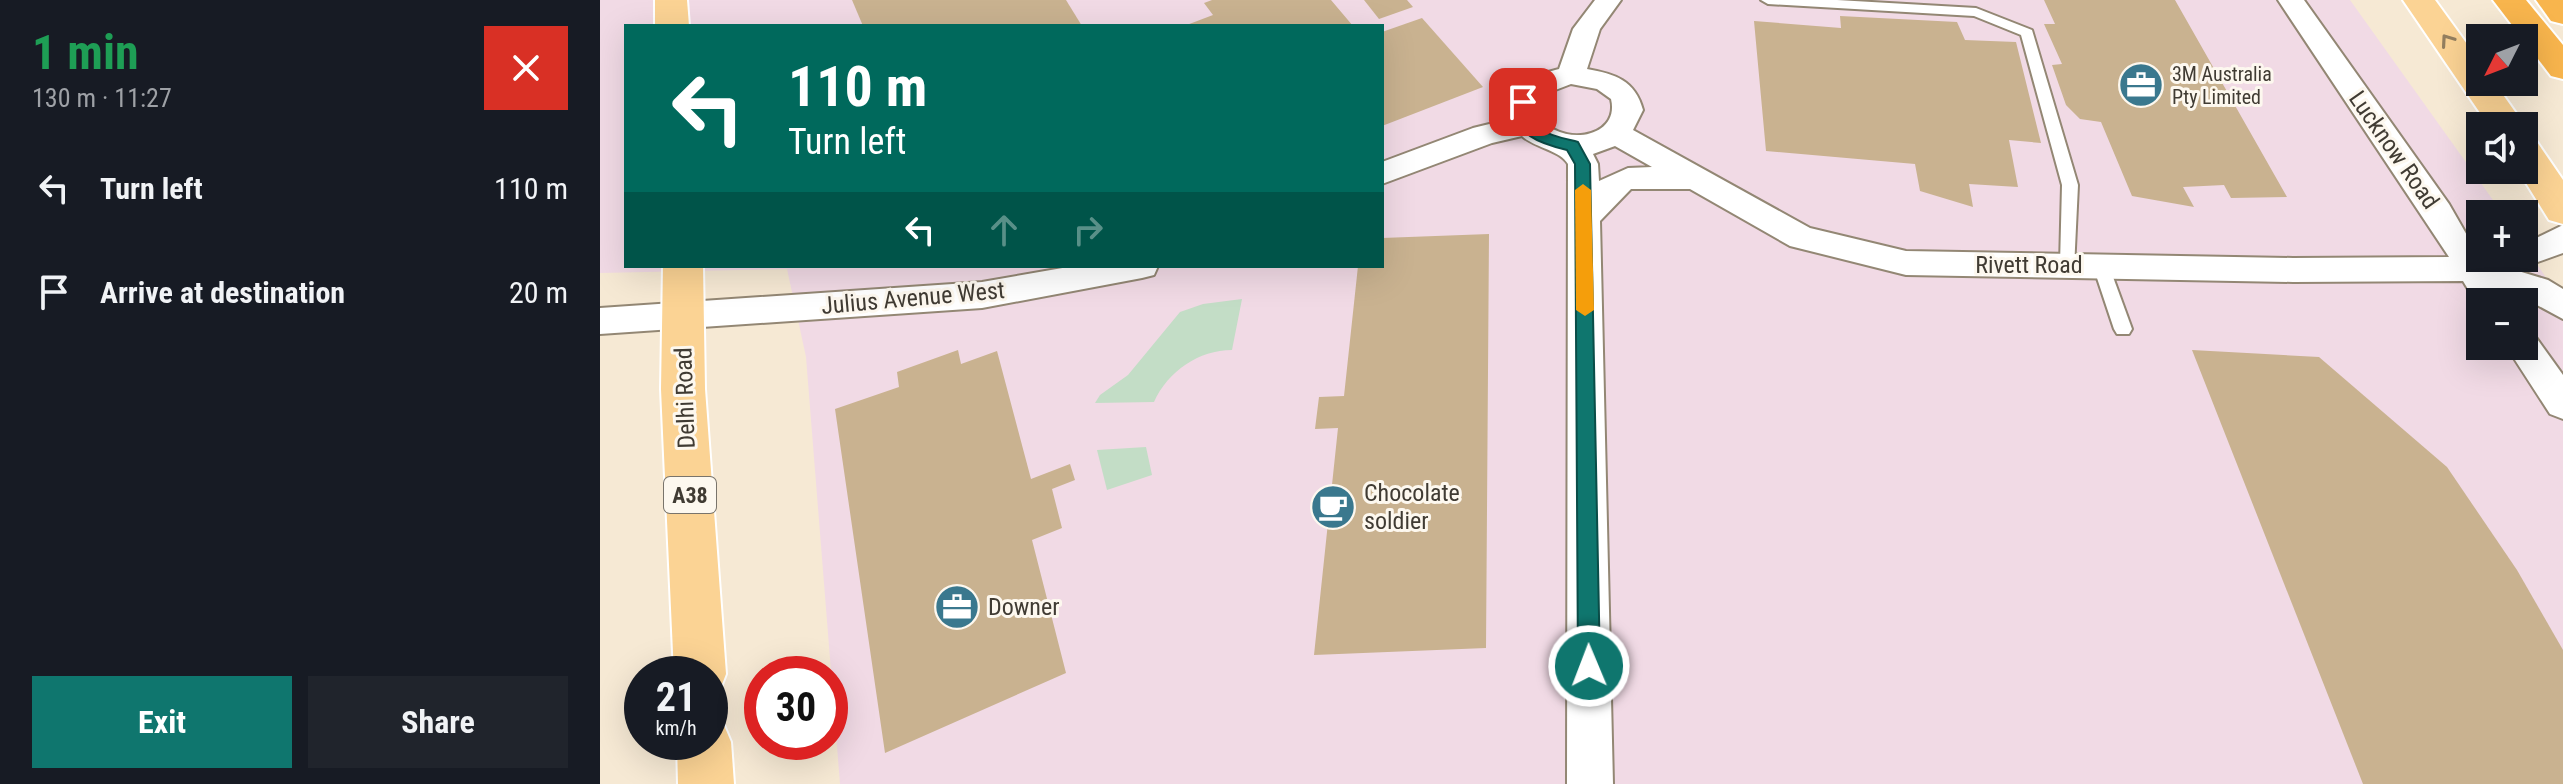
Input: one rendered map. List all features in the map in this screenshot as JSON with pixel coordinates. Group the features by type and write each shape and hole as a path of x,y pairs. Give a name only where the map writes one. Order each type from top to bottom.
{"highway":[{"path":"2509,0 2563,68"},
{"path":"2552,0 2563,14"}],"main road":[{"path":"671,0 672,24"},
{"path":"2419,0 2497,112"},
{"path":"2538,172 2563,210"},
{"name":"Delhi Road","path":"683,268 683,389 699,656"},
{"path":"705,760 706,784"}],"street":[{"path":"1571,75 1587,29 1608,0"},
{"name":"Lucknow Road","path":"2291,0 2438,212 2466,258"},
{"path":"1571,75 1598,79 1619,89 1627,101 1629,113 1625,125 1605,140 1573,146 1543,139 1526,125 1522,113 1523,102 1530,91 1556,78 1571,75"},
{"path":"1384,172 1484,135 1526,125"},
{"name":"Rivett Road","path":"1616,133 1801,238 1906,263 2293,270 2466,269"},
{"path":"1573,146 1583,164 1590,784"},
{"path":"1584,219 1608,189 1633,176 1677,181 1695,178"},
{"path":"2538,252 2563,237"},
{"name":"Julius Avenue West","path":"600,321 982,295 1131,268"},
{"name":"Rivett Road","path":"2482,272 2536,289 2563,306"},
{"path":"2533,360 2563,404"}],"lane":[{"path":"1768,0 1976,12 2027,33 2070,185 2068,265"},
{"path":"2101,266 2123,329"}],"shaded area":[{"path":"600,0 2350,0 2466,162 2466,184 2482,184 2493,200 2466,200 2466,272 2538,272 2538,266 2563,304 2563,784 840,784 838,760 848,760 848,656 830,656 806,357 787,269 600,273"}],"green space":[{"path":"1242,299 1232,350 1208,354 1186,364 1167,381 1154,402 1095,403 1100,395 1128,375 1180,312 1203,304"},
{"path":"1146,447 1152,475 1107,490 1097,450"}],"building":[{"path":"852,0 1066,0 1081,24 862,24"},
{"path":"1212,0 1331,0 1351,24 1189,24 1213,15 1204,3"},
{"path":"1364,0 1407,0 1413,7 1379,19"},
{"name":"3M Australia Pty Limited","path":"2044,0 2175,0 2287,197 2231,198 2224,185 2183,187 2194,207 2132,196 2101,122 2080,119 2066,105 2052,65 2062,64 2044,24 2055,24"},
{"path":"1840,16 1957,22 1965,40 2016,42 2041,143 2009,140 2018,187 1969,184 1973,207 1920,191 1915,164 1766,151 1754,21 1841,28"},
{"path":"1422,18 1483,87 1384,125 1384,31"},
{"path":"1489,234 1486,648 1314,655 1338,428 1315,429 1319,397 1344,396 1358,268 1384,268 1384,238"},
{"name":"Downer","path":"958,350 961,364 997,351 1031,479 1070,464 1075,480 1052,489 1062,528 1032,540 1066,673 885,753 835,409 899,387 897,372"},
{"path":"2192,350 2319,357 2447,467 2517,570 2563,650 2563,784 2363,784"}],"slow traffic":[{"path":"1583,190 1585,310"}],"place":[{"name":"3M Australia Pty Limited","path":"2141,85"},
{"name":"Chocolate soldier","path":"1333,507"},
{"name":"Downer","path":"957,607"}],"route":[{"path":"1523,102 1522,113 1526,125 1543,139 1573,146 1583,164 1589,666"}]}
